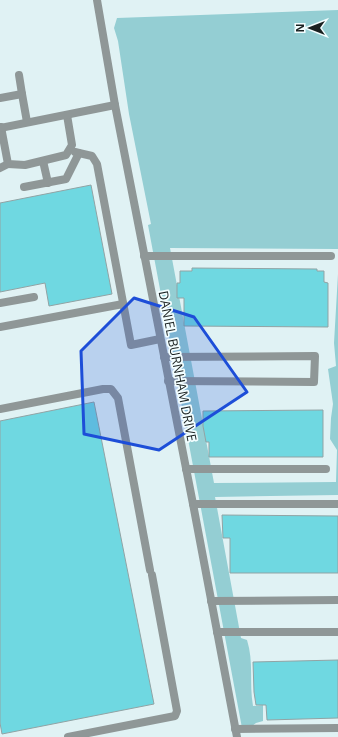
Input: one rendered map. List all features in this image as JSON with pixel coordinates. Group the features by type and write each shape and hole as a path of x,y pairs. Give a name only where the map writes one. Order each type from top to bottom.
{"street":[{"name":"DANIEL BURNHAM DRIVE","path":"97,0 115,106 236,733"},
{"path":"19,75 27,122"},
{"path":"0,98 22,94"},
{"path":"8,164 0,128 115,106"},
{"path":"0,168 8,164 25,165 66,155 72,145 67,115"},
{"path":"70,148 78,153 92,156 97,164 131,345 160,339"},
{"path":"24,187 66,179 78,153"},
{"path":"43,161 48,183"},
{"path":"144,256 331,256"},
{"path":"0,304 34,297"},
{"path":"0,327 123,304"},
{"path":"164,357 315,356 314,382 168,381"},
{"path":"0,408 103,389 111,389 118,398 177,711 175,716 68,737"},
{"path":"186,469 326,469"},
{"path":"193,504 338,504"},
{"path":"211,601 338,600"},
{"path":"217,632 338,632"},
{"path":"236,733 338,728"}],"highlighted area":[{"path":"134,298 194,317 247,392 159,450 84,434 81,351"}],"shaded area":[{"path":"338,10 338,249 170,248 214,483 336,482 337,450 330,439 333,404 328,369 336,366 334,343 338,274 338,495 215,497 241,638 247,640 249,648 253,706 263,705 263,721 252,726 242,728 148,225 151,224 129,114 118,41 114,28 117,18"}],"building":[{"path":"91,185 112,294 49,306 45,283 0,292 0,203"},
{"path":"192,268 317,269 317,271 324,271 324,282 328,283 328,327 184,326 184,298 177,298 177,283 180,283 180,271 192,271"},
{"path":"94,402 154,704 2,734 0,723 0,421"},
{"path":"323,410 323,457 209,457 209,442 206,442 203,426 203,411"},
{"path":"222,515 338,516 338,573 230,573 230,538 223,538"},
{"path":"338,660 338,718 267,720 266,705 256,705 253,662"}]}
